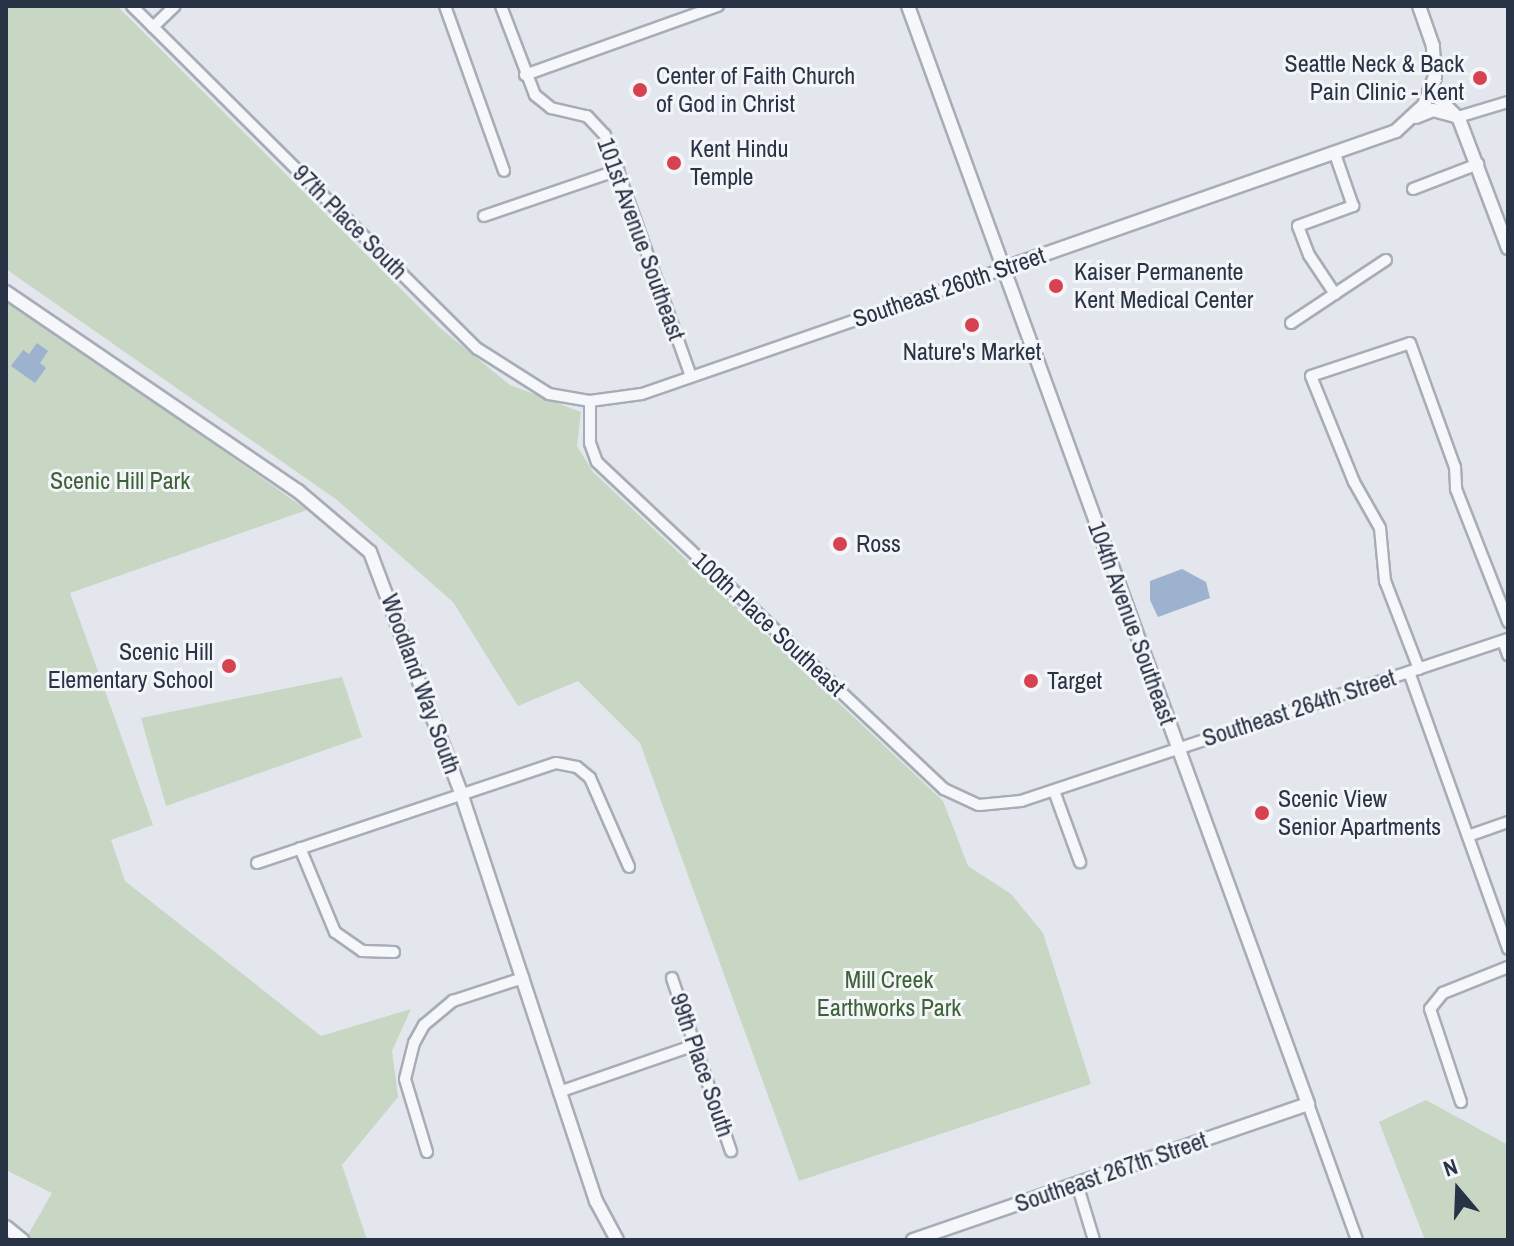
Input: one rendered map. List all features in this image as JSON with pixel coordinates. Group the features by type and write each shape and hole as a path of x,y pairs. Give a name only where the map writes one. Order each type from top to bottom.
{"street":[{"name":"97th Place South","path":"132,6 478,349 526,384 590,401"},
{"path":"153,27 175,6"},
{"path":"445,6 504,171"},
{"name":"101st Avenue Southeast","path":"501,6 525,75 545,104 585,115 599,126 618,170 691,376"},
{"path":"525,75 718,6"},
{"name":"104th Avenue Southeast","path":"908,6 1357,1240"},
{"path":"1419,6 1435,62 1430,94 1458,117 1508,248"},
{"name":"Southeast 260th Street","path":"590,401 621,399 691,376 1383,137 1413,118 1430,94"},
{"path":"1413,118 1433,110 1458,117 1508,102"},
{"path":"1335,154 1353,206 1298,226 1309,255 1335,294"},
{"path":"1413,189 1478,164"},
{"path":"484,216 618,170"},
{"path":"1291,323 1386,260"},
{"name":"Woodland Way South","path":"6,292 352,532 379,571 461,793 596,1201 617,1240"},
{"path":"1508,622 1456,489 1455,467 1410,343 1311,376 1354,482 1380,528 1385,581 1508,949"},
{"name":"100th Place Southeast","path":"590,401 590,443 597,462 944,789 979,805 999,805"},
{"path":"1505,640 1508,655"},
{"name":"Southeast 264th Street","path":"999,805 1054,791 1177,747 1505,640"},
{"path":"257,863 540,766 577,767 598,791 629,867"},
{"path":"1054,791 1080,862"},
{"path":"1468,836 1508,822"},
{"path":"300,848 335,932 362,951 394,952"},
{"path":"1461,1102 1429,1015 1433,1004 1443,993 1508,967"},
{"path":"427,1152 405,1079 414,1043 424,1025 453,1001 523,978"},
{"name":"99th Place South","path":"672,978 731,1151"},
{"path":"559,1092 695,1045"},
{"name":"Southeast 267th Street","path":"913,1240 1308,1104"},
{"path":"1077,1184 1094,1240"},
{"path":"6,1227 22,1240"}],"green space":[{"name":"Mill Creek Earthworks Park","path":"6,6 117,6 440,328 510,385 581,412 577,446 593,472 943,801 968,866 1011,894 1043,933 1091,1084 799,1181 640,743 578,681 518,706 453,602 337,500 6,269"},
{"name":"Scenic Hill Park","path":"6,297 307,510 70,593 153,825 111,840 125,881 321,1036 411,1009 392,1051 398,1097 342,1165 367,1240 25,1240 52,1193 6,1170"},
{"path":"342,677 362,737 166,806 141,718"},
{"path":"1426,1100 1508,1145 1508,1240 1425,1240 1379,1122"}],"water":[{"path":"37,343 48,351 40,363 46,368 35,383 11,366 23,350 29,354"},
{"path":"1182,569 1206,582 1210,598 1158,617 1150,600 1150,581"}],"place":[{"name":"Seattle Neck & Back Pain Clinic - Kent","path":"1480,78"},
{"name":"Center of Faith Church of God in Christ","path":"640,90"},
{"name":"Kent Hindu Temple","path":"674,163"},
{"name":"Kaiser Permanente Kent Medical Center","path":"1056,286"},
{"name":"Nature's Market","path":"972,325"},
{"name":"Ross","path":"840,544"},
{"name":"Scenic Hill Elementary School","path":"229,666"},
{"name":"Target","path":"1031,681"},
{"name":"Scenic View Senior Apartments","path":"1262,813"}]}
